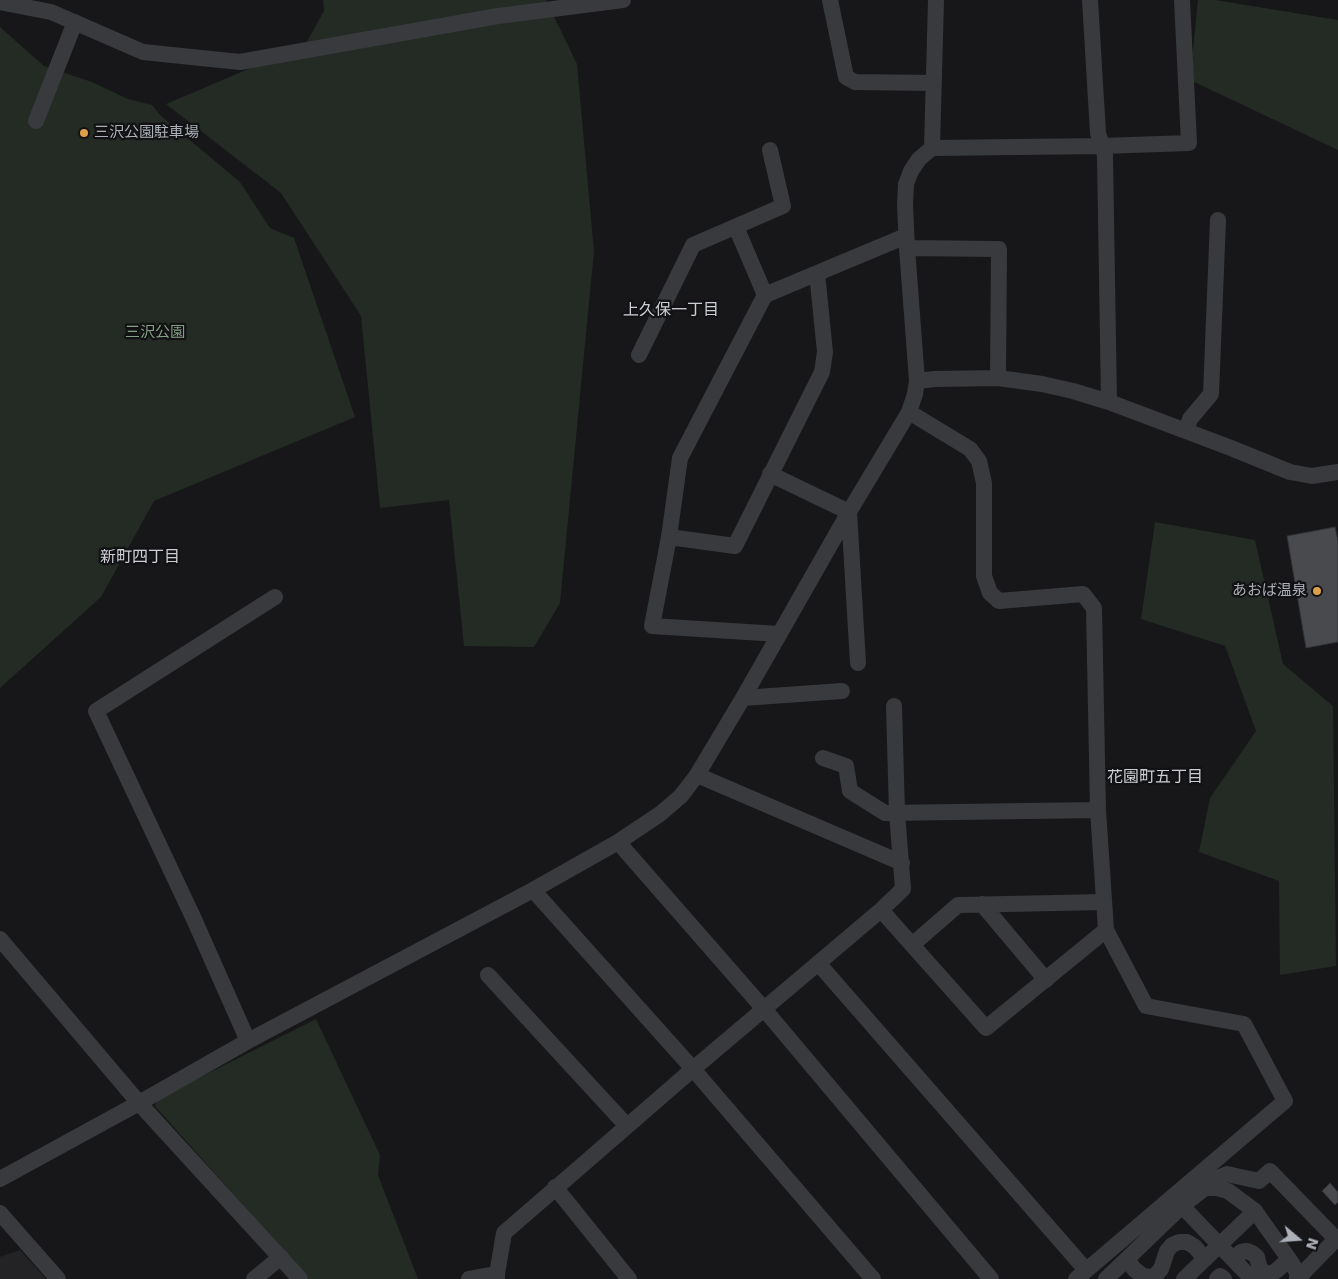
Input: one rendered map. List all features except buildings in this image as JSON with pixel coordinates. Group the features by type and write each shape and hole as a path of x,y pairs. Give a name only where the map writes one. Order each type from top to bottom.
{"street":[{"path":"0,2 51,12 143,52 240,62 498,16 623,0"},
{"path":"830,0 846,77 855,82 934,83"},
{"path":"932,148 936,0"},
{"path":"1090,0 1098,133 1105,155 1110,402"},
{"path":"0,1179 248,1041 533,890 618,842 660,814 681,796 697,774 743,698 849,512 909,412 918,381 906,242 906,184 911,171 919,159 932,148 1188,143 1182,0"},
{"path":"36,121 75,22"},
{"path":"639,355 693,245 783,206 770,150"},
{"path":"1186,431 1190,419 1211,394 1218,220"},
{"path":"736,227 765,295"},
{"path":"779,634 652,626 669,537 680,458 765,295 818,273 906,242 999,249 998,378"},
{"path":"669,537 735,546 822,372 825,352 818,273"},
{"path":"918,381 998,378 1042,384 1110,402 1290,472 1312,476 1338,472"},
{"path":"818,963 1081,1275 1285,1100 1244,1024 1146,1006 1106,930 1098,810 1094,608 1083,594 999,601 990,593 984,576 984,483 980,461 970,449 909,412"},
{"path":"770,474 849,512"},
{"path":"849,512 858,664"},
{"path":"248,1041 193,918 96,711 275,597"},
{"path":"743,698 842,691"},
{"path":"469,1279 497,1276 504,1232 881,910 903,889 897,813 894,706"},
{"path":"823,758 846,766 850,791 885,813 1098,810"},
{"path":"697,774 902,864"},
{"path":"618,842 764,1009 991,1279"},
{"path":"533,890 693,1069 873,1279"},
{"path":"912,945 958,905 1104,902"},
{"path":"982,904 1046,980"},
{"path":"881,910 986,1028 1106,930"},
{"path":"0,939 139,1103 300,1279"},
{"path":"488,975 628,1126"},
{"path":"1113,1277 1127,1260 1182,1206 1205,1188 1218,1178 1227,1174 1259,1180 1270,1171 1336,1239 1297,1279 1297,1272 1290,1259 1255,1211 1228,1191 1217,1188 1205,1188"},
{"path":"555,1187 630,1279"},
{"path":"1182,1206 1233,1259 1248,1278"},
{"path":"1186,1278 1255,1211"},
{"path":"0,1213 58,1279"},
{"path":"1127,1260 1143,1276 1155,1276 1161,1269 1167,1251 1178,1242 1186,1242 1195,1247 1204,1259"},
{"path":"1233,1259 1241,1252 1248,1251 1257,1257 1260,1269 1269,1274 1276,1271 1290,1259"},
{"path":"254,1279 280,1257"},
{"path":"1217,1279 1220,1276 1224,1279"}],"shaded area":[{"path":"20,1250 46,1279 0,1279 0,1257"}],"green space":[{"path":"323,0 546,0 577,64 594,251 560,603 534,647 464,646 449,500 380,508 361,316 281,193 166,104 305,45 324,11"},
{"path":"1198,0 1215,0 1338,20 1338,150 1190,80"},
{"name":"三沢公園","path":"0,27 44,66 92,82 128,99 152,105 161,116 240,182 270,228 294,238 355,417 154,501 101,597 0,688"},
{"path":"1155,522 1255,540 1283,664 1333,706 1336,966 1280,975 1279,881 1199,852 1210,798 1256,731 1225,646 1141,619"},
{"path":"316,1019 380,1155 378,1175 418,1279 309,1279 155,1106 157,1099"}],"place":[{"name":"三沢公園駐車場","path":"84,133"},
{"name":"あおば温泉","path":"1317,591"}],"district":[{"name":"上久保一丁目","path":"671,311"},
{"name":"新町四丁目","path":"140,558"},
{"name":"花園町五丁目","path":"1155,778"}]}
